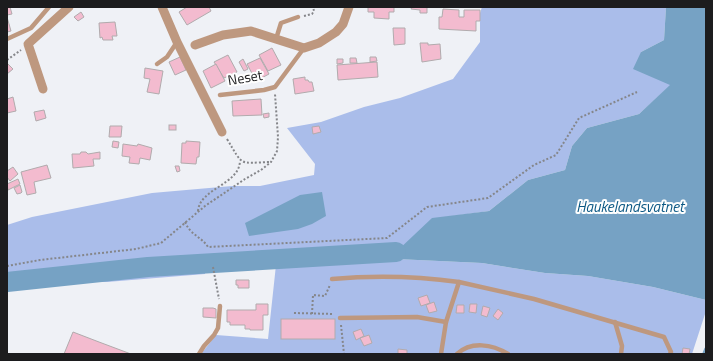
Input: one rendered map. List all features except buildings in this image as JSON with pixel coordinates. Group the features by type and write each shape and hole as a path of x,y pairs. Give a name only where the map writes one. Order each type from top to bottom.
{"street":[{"path":"43,89 28,44 69,7"},
{"path":"162,7 177,42 222,132"},
{"path":"195,45 223,35 251,31 304,48 319,43 336,32 343,24 349,7"}],"lane":[{"path":"7,39 31,28 49,7"},
{"path":"276,39 281,23 298,17"},
{"path":"157,64 167,57 177,42"},
{"name":"Neset","path":"220,95 264,90 275,86 304,48"},
{"path":"332,279 385,276 423,277 459,282 534,299 664,337 671,352 670,354"},
{"path":"441,354 446,322 459,282"},
{"path":"199,354 218,328 220,306"},
{"path":"340,318 417,317 446,322"},
{"path":"616,322 622,346 621,354"},
{"path":"457,354 463,348 472,346 486,346 508,354"}],"path":[{"path":"298,17 312,14 314,11 313,7"},
{"path":"7,60 28,44"},
{"path":"7,266 40,260 136,249 154,246 161,243 198,212 245,178 261,170 271,162 277,151 278,137 275,86"},
{"path":"186,222 191,233 206,243 208,247 387,238 428,207 488,198 534,165 556,155 579,118 637,92"},
{"path":"198,212 201,202 237,172 240,166 240,161 222,132"},
{"path":"240,161 252,164 271,162"},
{"path":"213,267 220,306"},
{"path":"312,314 312,295 325,296 332,279"},
{"path":"294,314 335,314 340,318 344,354"}],"shaded area":[{"path":"482,7 666,7 664,40 641,52 671,85 639,114 587,128 572,146 565,170 528,180 489,211 432,219 396,259 482,263 545,273 588,276 653,287 706,300 706,311 692,354 201,354 216,335 268,339 276,265 394,258 382,255 267,253 205,259 205,274 107,282 62,282 7,290 7,225 32,217 152,193 232,186 260,186 314,175 315,164 287,128 321,122 364,107 400,98 453,79 480,42 480,13"}],"water":[{"name":"Haukelandsvatnet","path":"666,7 706,7 706,300 653,287 588,276 545,273 482,263 396,259 396,252 432,218 489,211 528,180 565,170 572,146 587,128 639,114 670,85 633,69 641,52 664,40"},
{"path":"322,192 326,216 312,224 298,229 249,236 245,223 300,195"}],"waterway":[{"path":"7,282 148,267 396,252"},
{"path":"704,354 706,349"}]}
